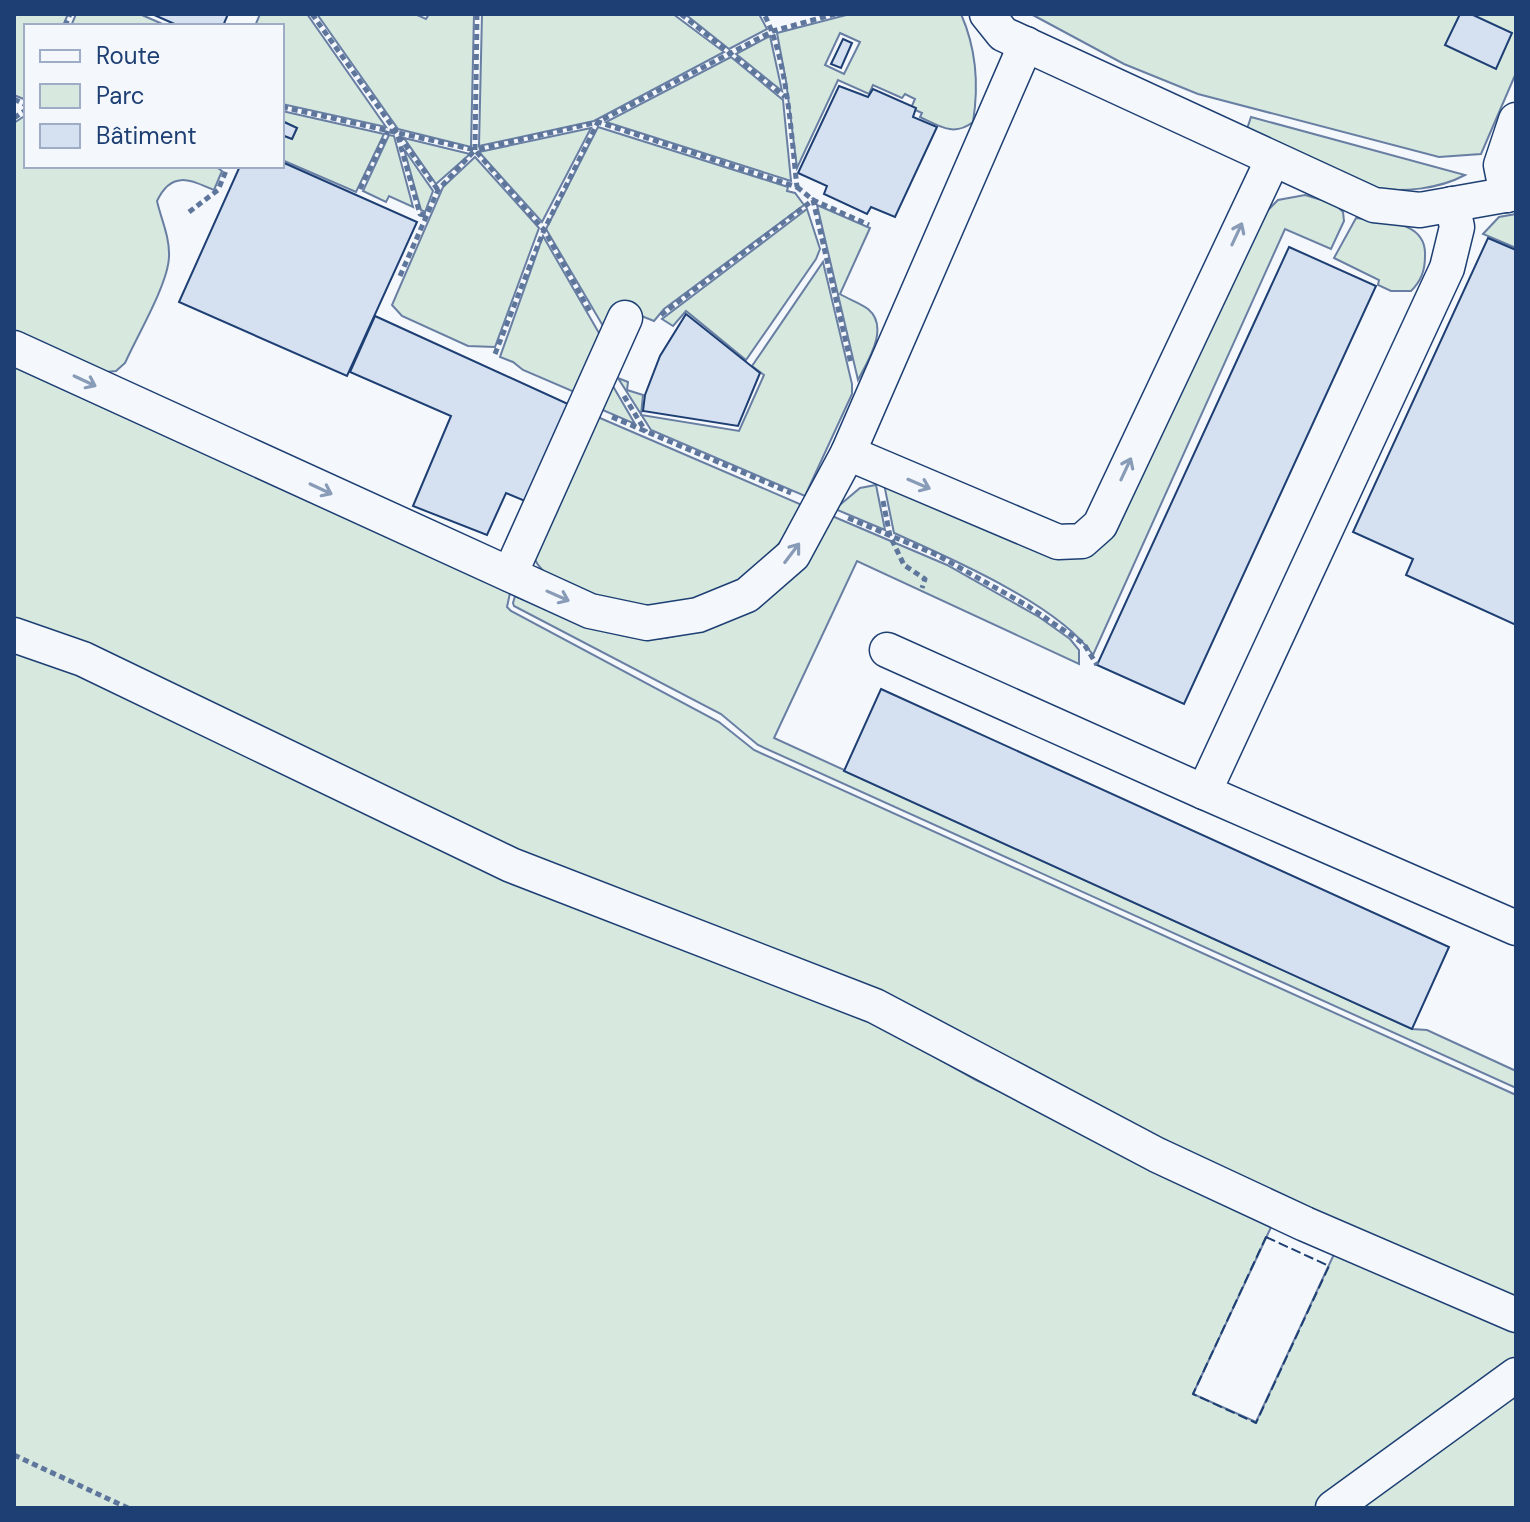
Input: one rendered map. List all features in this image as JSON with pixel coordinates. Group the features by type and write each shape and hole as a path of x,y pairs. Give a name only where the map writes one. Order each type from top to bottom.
{"lane":[{"path":"987,14 1003,34 1374,205 1420,210 1511,194 1501,165 1516,120"},
{"path":"14,348 590,611 647,623 698,615 747,595 793,555 861,459 864,417 1026,44"},
{"path":"861,459 1058,542 1082,541 1100,525 1273,159"},
{"path":"1204,792 1447,268 1457,227 1452,204"},
{"path":"510,574 618,333"},
{"path":"14,635 83,659 511,865 875,1006 1157,1155 1299,1237 1516,1315"},
{"path":"887,650 1516,928"},
{"path":"1333,1508 1516,1375"}],"path":[{"path":"312,14 438,190"},
{"path":"477,14 475,150 544,230 618,333"},
{"path":"681,14 786,97"},
{"path":"764,14 773,31 786,97 797,187"},
{"path":"284,107 475,150 598,122 773,31 835,14"},
{"path":"598,122 797,187 813,200 869,225"},
{"path":"495,354 544,230 598,122"},
{"path":"360,189 388,131"},
{"path":"397,133 420,214 427,216"},
{"path":"400,276 438,190 475,150"},
{"path":"189,212 218,190 226,168"},
{"path":"813,200 864,417"},
{"path":"661,315 813,200"},
{"path":"861,459 890,536 904,565 925,579 922,588"},
{"path":"14,1455 128,1508"}],"green space":[{"path":"14,14 68,14 64,24 24,24 24,99 14,95"},
{"path":"76,14 142,15 162,24 72,24"},
{"path":"260,14 307,14 386,127 284,104 284,24 256,24"},
{"path":"317,14 415,14 426,19 429,14 474,14 471,147 398,129"},
{"path":"482,14 673,14 724,52 594,121 479,146"},
{"path":"685,14 759,14 767,29 729,49"},
{"path":"850,14 961,14 975,67 973,122 959,129 946,128 920,117 922,113 911,108 915,99 905,94 902,98 873,85 869,94 838,80 797,168 777,33","holes":["840,33 860,42 844,74 825,65"]},
{"path":"1031,14 1516,14 1516,73 1481,154 1439,157 1198,94 1124,64"},
{"path":"770,36 782,91 736,54"},
{"path":"731,57 783,100 791,181 606,122"},
{"path":"284,111 384,134 356,192 284,161 284,136 292,139 297,128 284,122"},
{"path":"24,116 24,168 218,168 222,171 214,190 181,180 162,191 157,201 168,242 167,268 158,295 125,363 116,371 106,372 14,333 14,123"},
{"path":"1251,117 1465,175 1420,189 1373,188 1247,129"},
{"path":"598,127 788,187 787,191 795,193 804,205 664,309 654,321 619,307 606,331 546,229"},
{"path":"591,128 542,222 479,152"},
{"path":"389,135 394,136 413,207 389,196 386,202 363,191"},
{"path":"404,138 470,154 436,184"},
{"path":"404,149 433,191 425,212 421,210"},
{"path":"475,157 539,228 495,347 468,346 402,316 392,305 443,187"},
{"path":"1305,195 1335,204 1343,212 1344,221 1331,249 1285,229 1093,655 1077,636 1030,601 973,569 894,533 884,484 1056,558 1082,556 1102,546 1115,534 1262,216 1278,200"},
{"path":"817,205 870,228 840,294 868,309 877,325 875,344 858,380"},
{"path":"807,209 820,249 816,259 746,360 686,311 673,326 662,319"},
{"path":"1516,214 1516,248 1483,234 1499,217"},
{"path":"1356,218 1390,222 1419,235 1424,244 1424,266 1420,279 1411,291 1391,291 1378,285 1379,280 1334,258"},
{"path":"543,236 603,340 579,394 500,357"},
{"path":"823,262 852,394 805,496 651,430 642,415 739,431 764,375 752,366"},
{"path":"14,367 510,593 507,607 511,611 719,722 754,750 1516,1095 1516,1307 587,881 14,629"},
{"path":"618,378 628,382 627,390 643,395 641,414"},
{"path":"610,381 635,424 598,408"},
{"path":"593,415 802,505 776,548 764,561 736,582 701,598 664,606 629,606 564,584 544,571 534,558"},
{"path":"876,485 885,530 835,509 860,488"},
{"path":"832,516 947,565 1039,617 1070,639 1079,650 1079,664 857,561 774,738 1412,1029 1427,1030 1516,1071 1516,1088 758,745 721,714 513,603 515,596 581,623 633,637 662,638 696,631 747,611 780,588 807,557"},
{"path":"14,643 880,1026 976,1080 1273,1223 1193,1394 1256,1422 1335,1252 1506,1322 1516,1333 1516,1367 1322,1508 14,1508"},
{"path":"1516,1391 1516,1508 1355,1508"}],"building":[{"path":"152,14 228,14 224,24 174,24"},
{"path":"1460,14 1471,14 1512,33 1496,69 1445,45"},
{"path":"843,39 852,43 841,68 831,64"},
{"path":"839,86 868,97 873,89 916,108 913,117 937,127 895,217 871,207 867,214 824,194 827,186 798,173"},
{"path":"284,122 297,128 292,139 284,136"},
{"path":"284,163 417,222 347,376 179,302 239,168 284,168"},
{"path":"1488,238 1516,250 1516,625 1406,575 1413,559 1353,532"},
{"path":"1289,247 1376,286 1184,704 1097,665"},
{"path":"686,314 760,373 738,426 643,411 645,395 660,356"},
{"path":"375,316 568,404 525,501 506,493 487,535 413,506 451,416 350,372"},
{"path":"881,689 1449,947 1412,1029 844,771"}],"fence":[{"path":"1266,1237 1329,1266 1256,1423 1193,1394 1266,1237"}]}
